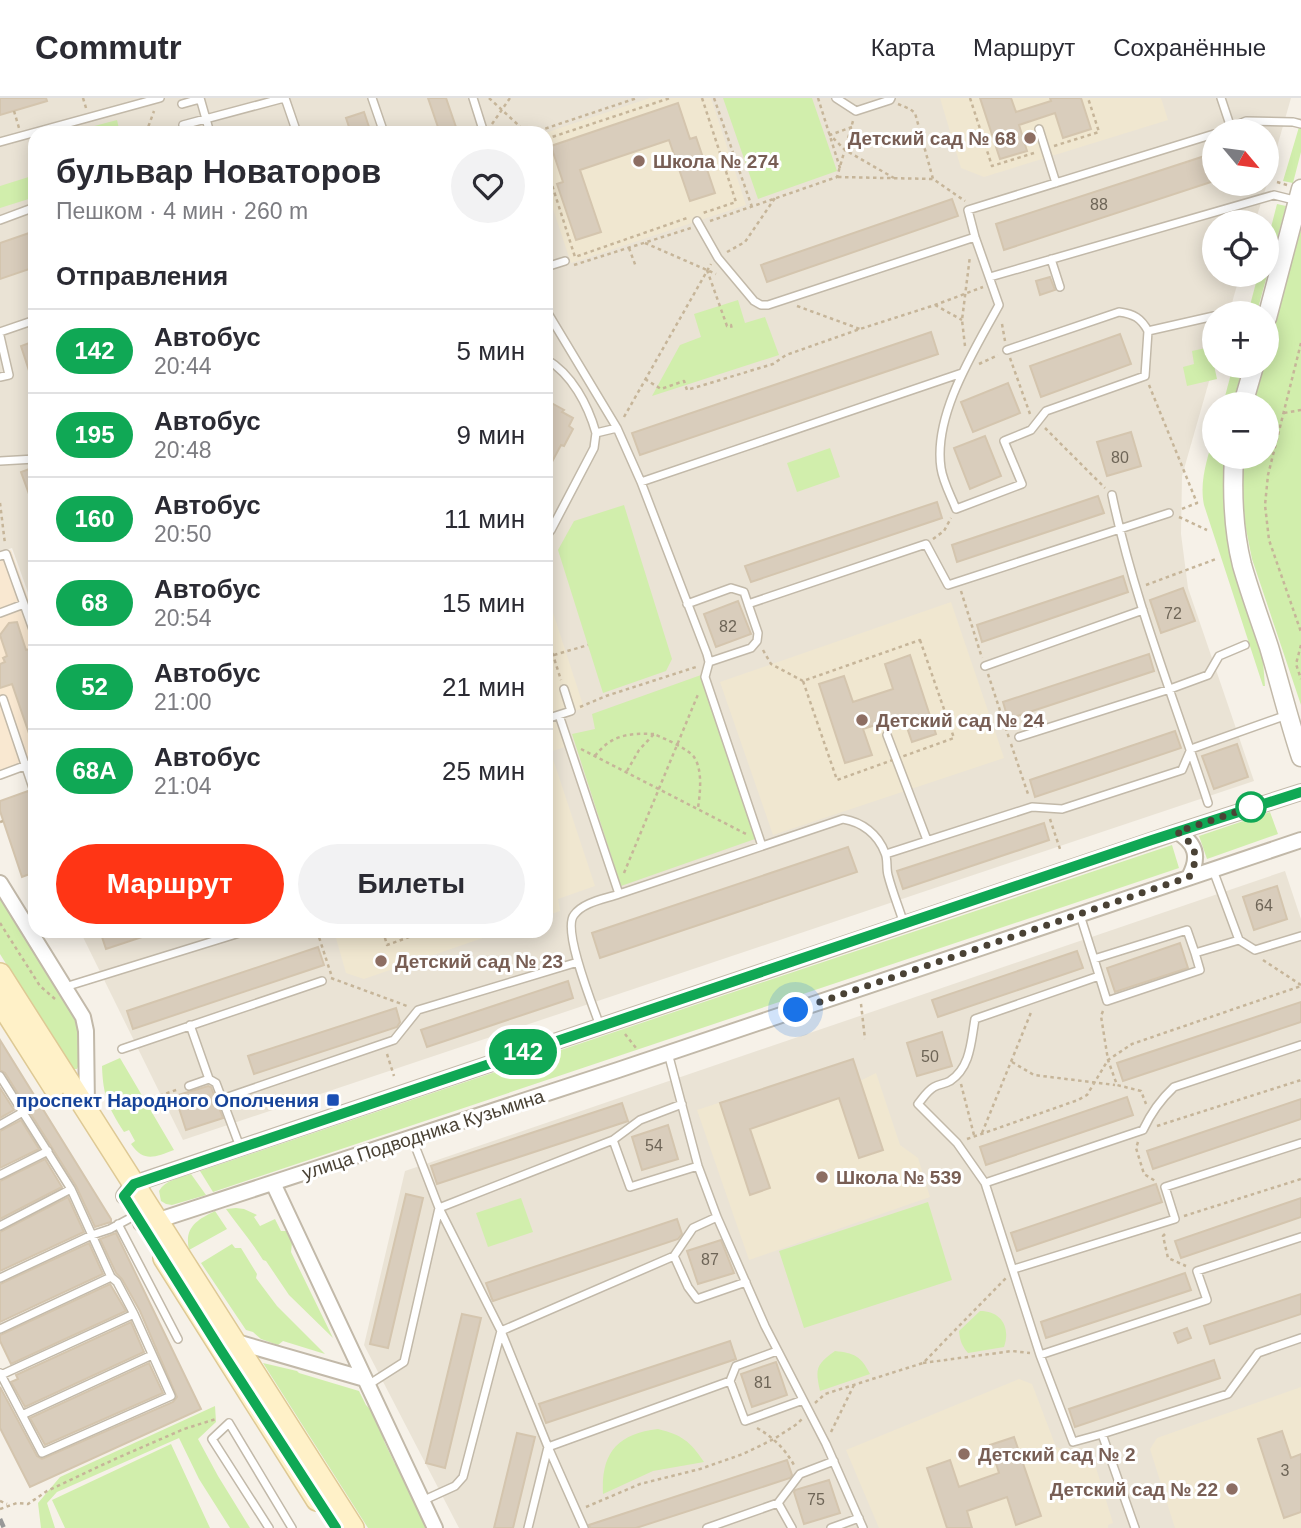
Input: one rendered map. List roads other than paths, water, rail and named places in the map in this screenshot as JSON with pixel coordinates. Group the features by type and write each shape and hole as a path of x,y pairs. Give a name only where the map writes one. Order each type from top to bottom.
{"main road":[{"path":"0,974 87,1112 129,1190 138,1221 336,1528"},
{"path":"0,1002 129,1190"},
{"path":"138,1221 233,1341 353,1528"}],"street":[{"path":"1272,301 1300,195"},
{"path":"1234,469 1236,527 1242,562 1301,757"},
{"path":"129,1190 241,1148 600,1026 1301,792"},
{"path":"1177,832 1193,846 1196,857 1195,868 1189,877"},
{"name":"улица Подводника Кузьмина","path":"138,1221 273,1183 412,1138 1301,840"},
{"path":"0,883 28,917"},
{"path":"39,938 83,1017 86,1031 87,1112"},
{"path":"273,1183 435,1528"},
{"path":"233,1341 366,1382"}],"lane":[{"path":"58,126 160,98"},
{"path":"182,103 200,98 208,126"},
{"path":"183,125 284,98 294,126"},
{"path":"372,98 382,126"},
{"path":"473,98 481,126"},
{"path":"836,98 856,111 892,100"},
{"path":"1222,98 1228,119"},
{"path":"1279,122 1301,124"},
{"path":"1039,129 1056,183"},
{"path":"0,142 28,134"},
{"path":"1007,350 1119,312 1133,314 1143,321 1148,331 1145,376 1046,411 1031,430 1004,441 1022,484 956,509 941,471 939,449 944,422 962,373 999,305 968,210 1202,138"},
{"path":"990,281 1051,259 1273,195 1300,195"},
{"path":"0,220 28,210"},
{"path":"696,223 718,258 754,301 761,305 768,305 975,237"},
{"path":"1051,259 1060,287"},
{"path":"553,266 566,264"},
{"path":"1148,331 1202,319"},
{"path":"553,322 617,428 641,482 707,663 705,677 761,844"},
{"path":"0,377 9,375 0,334 28,323"},
{"path":"553,364 569,378 592,416 596,433 594,448 553,526"},
{"path":"641,482 962,373"},
{"path":"596,433 617,428"},
{"path":"0,461 28,459"},
{"path":"1112,495 1136,589 1208,803"},
{"path":"748,604 926,544 947,585 1172,514"},
{"path":"3,554 6,554 28,615"},
{"path":"687,604 731,588 744,592 758,632 757,642 751,648 707,663"},
{"path":"0,612 24,604"},
{"path":"985,666 1143,610"},
{"path":"1019,737 1208,675 1219,656 1245,645"},
{"path":"553,717 570,711 564,689"},
{"path":"3,699 28,774"},
{"path":"559,715 618,891"},
{"path":"886,854 1032,807 1062,809 1182,770 1191,750 1287,715"},
{"path":"887,735 927,840"},
{"path":"0,775 28,765"},
{"path":"600,1026 578,962 570,930 571,919 582,907 618,891 843,819 856,821 865,827 876,837 886,854 887,873 904,924"},
{"path":"1213,870 1239,940 1255,950 1301,936"},
{"path":"1080,915 1107,1001 1200,970 1187,930 1094,959"},
{"path":"65,987 223,938"},
{"path":"1195,953 1239,940"},
{"path":"222,1098 394,1040 418,1010 578,962"},
{"path":"1099,976 975,1019 966,1063 958,1074 948,1082 934,1087 918,1104 957,1143 985,1183 1040,1355 1073,1442 1228,1394 1258,1353 1301,1338"},
{"path":"122,1049 321,981"},
{"path":"190,1025 209,1079 216,1083 241,1148"},
{"path":"985,1183 1143,1130 1161,1099 1174,1087 1301,1045"},
{"path":"668,1053 698,1166 717,1217 777,1351 826,1444 863,1528"},
{"path":"0,1076 71,1189 111,1276 134,1314 171,1396 42,1453 1,1374 134,1314"},
{"path":"189,1086 209,1079"},
{"path":"439,1208 613,1140 640,1120 682,1104"},
{"path":"0,1125 23,1112"},
{"path":"412,1138 439,1208 501,1331 584,1528"},
{"path":"613,1140 630,1187 698,1166"},
{"path":"1014,1269 1175,1219 1165,1186 1301,1143"},
{"path":"0,1175 48,1151"},
{"path":"0,1226 71,1189"},
{"path":"366,1382 404,1362 439,1208"},
{"path":"501,1331 674,1256 693,1228 717,1217"},
{"path":"0,1278 92,1235 138,1221 178,1339"},
{"path":"1040,1355 1207,1300 1197,1271 1301,1237"},
{"path":"674,1256 688,1287 697,1299 746,1282"},
{"path":"0,1329 111,1276"},
{"path":"422,1501 455,1486 463,1477 501,1331"},
{"path":"777,1351 736,1366 730,1381 745,1421 803,1400"},
{"path":"22,1415 152,1355"},
{"path":"548,1447 730,1381"},
{"path":"269,1528 212,1439 229,1423 292,1528"},
{"path":"1102,1434 1135,1528"},
{"path":"528,1528 548,1447"},
{"path":"707,1528 778,1503 800,1474 834,1461"},
{"path":"778,1503 792,1528"},
{"path":"831,1528 859,1518"}],"railway":[{"path":"0,1519 4,1528"}],"place":[{"name":"Детский сад № 68","path":"1030,138"},
{"name":"Школа № 274","path":"639,161"},
{"name":"Детский сад № 24","path":"862,720"},
{"name":"Детский сад № 23","path":"381,961"},
{"name":"проспект Народного Ополчения","path":"333,1100"},
{"name":"Школа № 539","path":"822,1177"},
{"name":"Детский сад № 2","path":"964,1454"},
{"name":"Детский сад № 22","path":"1232,1489"}]}
